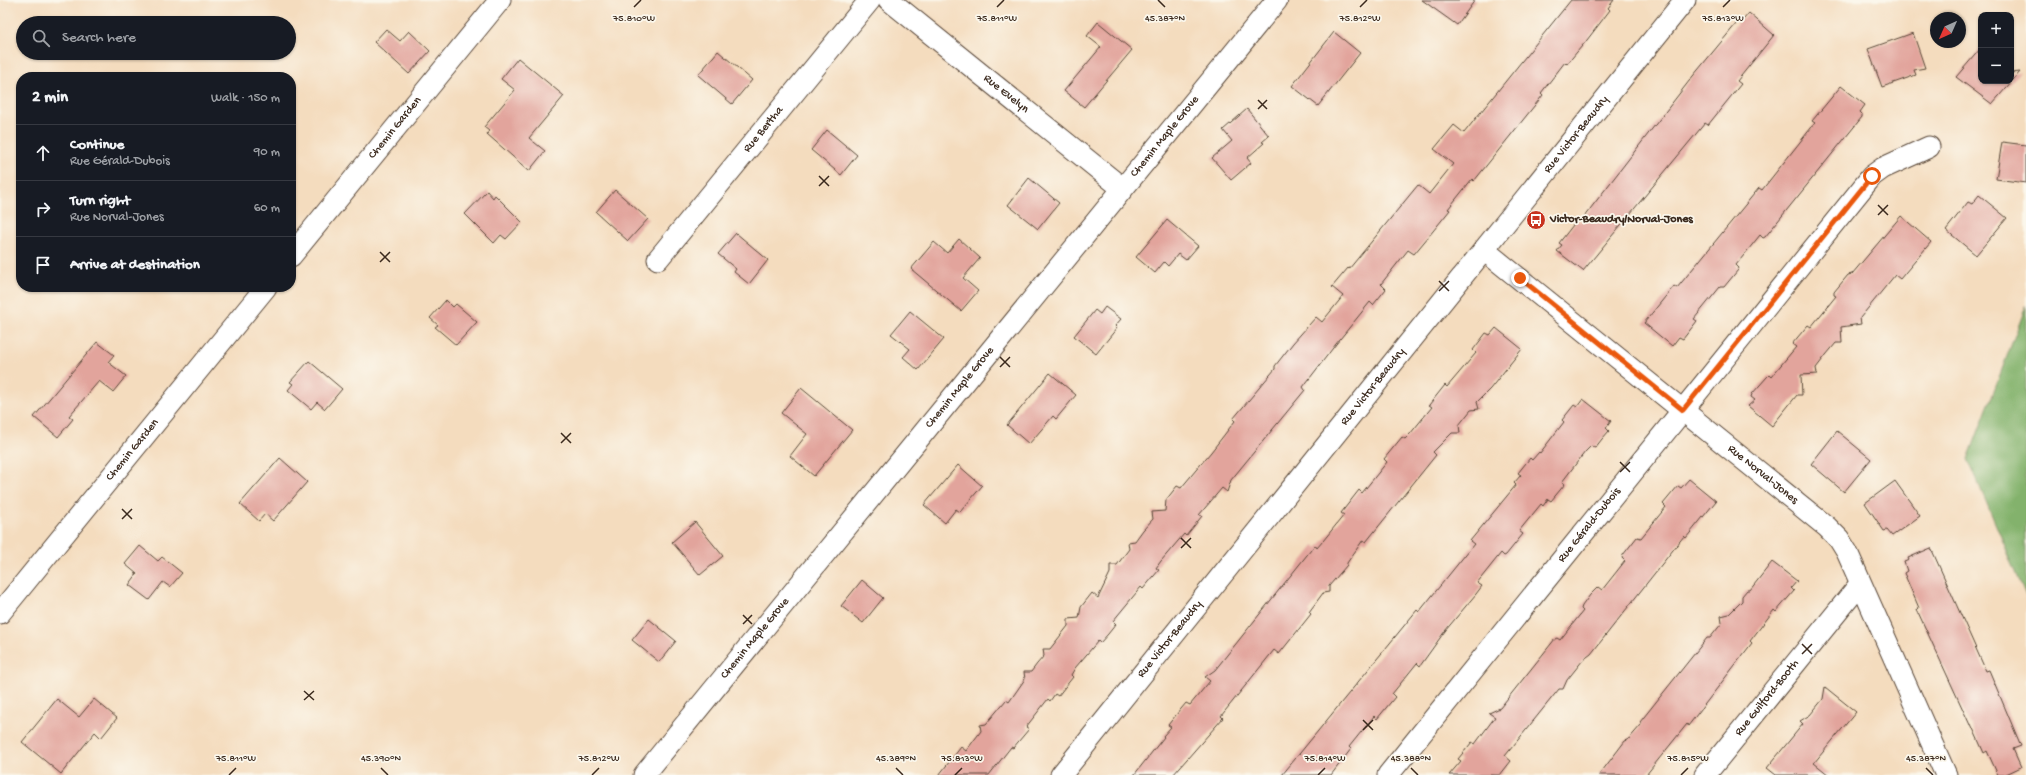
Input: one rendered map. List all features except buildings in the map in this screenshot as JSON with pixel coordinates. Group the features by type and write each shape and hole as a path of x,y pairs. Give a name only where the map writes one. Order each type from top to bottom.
{"street":[{"name":"Chemin Garden","path":"296,250 500,0"},
{"name":"Rue Bertha","path":"658,259 870,0"},
{"name":"Rue Evelyn","path":"889,0 1122,188"},
{"name":"Chemin Maple Grove","path":"644,775 1277,0"},
{"name":"Rue Victor-Beaudry","path":"1061,775 1685,0"},
{"name":"Rue Gérald-Dubois","path":"1388,775 1872,176 1883,168 1930,147"},
{"name":"Rue Norval-Jones","path":"1484,250 1839,538 1847,552 1946,775"},
{"name":"Chemin Garden","path":"0,613 262,292"},
{"name":"Rue Guilford-Booth","path":"1705,775 1860,584"}],"green space":[{"path":"2026,306 2026,596 1968,459"}],"place":[{"name":"Victor-Beaudry/Norval-Jones","path":"1536,220"}],"route":[{"path":"1520,278 1683,410 1872,176"}]}
